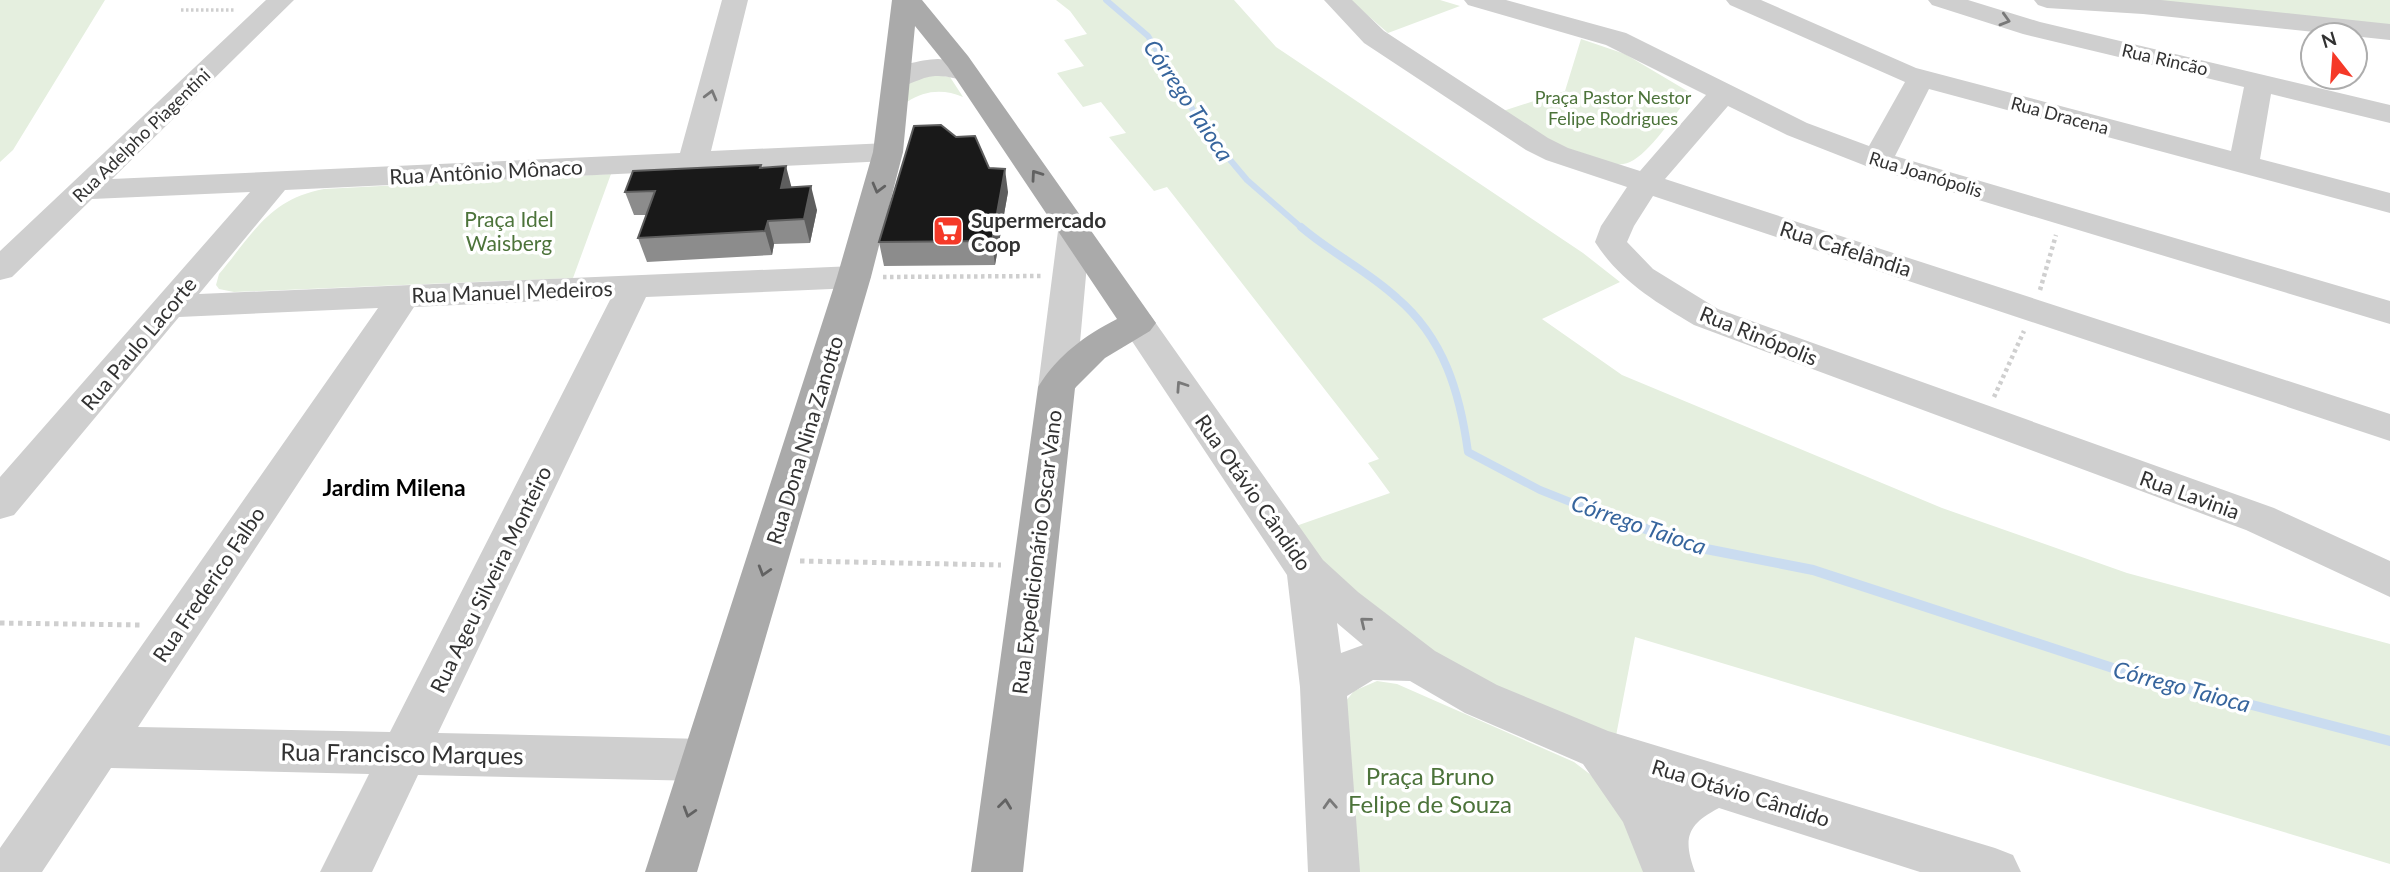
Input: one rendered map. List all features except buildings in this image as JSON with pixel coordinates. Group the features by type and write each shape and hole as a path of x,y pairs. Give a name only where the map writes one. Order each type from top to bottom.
{"main road":[{"name":"Rua Otávio Cândido","path":"907,0 965,74 1138,323"},
{"name":"Rua Dona Nina Zanotto","path":"671,872 854,277 888,152 907,0"},
{"path":"1057,387 1066,371 1082,355 1138,323"},
{"name":"Rua Expedicionário Oscar Vano","path":"996,872 1057,387"}],"street":[{"path":"694,161 735,0"},
{"name":"Rua Cafelândia","path":"1337,0 1374,37 1537,144 1558,154 2390,428"},
{"name":"Rua Joanópolis","path":"1477,0 1616,39 1797,129 1877,160 2390,313"},
{"name":"Rua Dracena","path":"1739,0 1772,9 1897,71 2390,203"},
{"name":"Rua Rincão","path":"1941,0 2069,37 2390,114"},
{"path":"2035,0 2042,14 2069,37"},
{"path":"2047,0 2143,6 2390,32"},
{"name":"Rua Adelpho Piagentini","path":"0,270 276,5"},
{"path":"896,80 926,68 954,69 965,74"},
{"path":"1877,160 1921,78"},
{"path":"2244,164 2259,82"},
{"name":"Rua Rinópolis","path":"1723,93 1646,184 1614,229 1611,242 1624,261 1646,280 1706,317 1984,420"},
{"name":"Rua Antônio Mônaco","path":"84,191 888,152"},
{"name":"Rua Paulo Lacorte","path":"0,504 276,181"},
{"name":"Rua Expedicionário Oscar Vano","path":"1057,387 1074,231"},
{"name":"Rua Manuel Medeiros","path":"170,306 854,277"},
{"name":"Rua Ageu Silveira Monteiro","path":"346,872 634,286"},
{"path":"1068,292 1115,290"},
{"name":"Rua Frederico Falbo","path":"13,872 404,296"},
{"name":"Rua Otávio Cândido","path":"1138,323 1308,572 1343,604 1419,664 1481,699 1600,749 1995,872"},
{"name":"Rua Lavinia","path":"1984,420 2260,519 2390,580"},
{"path":"1308,572 1323,687 1334,872"},
{"path":"1323,687 1365,662 1386,657 1419,664"},
{"name":"Rua Francisco Marques","path":"98,747 705,760"},
{"path":"1600,749 1625,779 1665,859"},
{"path":"1665,859 1675,809 1692,796 1717,785"},
{"path":"1830,820 1912,872"}],"path":[{"path":"181,10 276,5"},
{"path":"854,277 1068,292"},
{"path":"767,560 1035,565"},
{"path":"0,623 180,626"}],"green space":[{"path":"0,0 105,0 13,150 0,162"},
{"path":"1056,0 1234,0 1276,47 1583,253 1620,282 1542,319 1622,375 1942,508 2127,573 2390,644 2390,864 1635,637 1615,741 1481,688 1330,571 1296,526 1390,493 1368,463 1379,459 1167,187 1154,191 1109,137 1126,133 1101,102 1083,107 1057,73 1084,66 1064,40 1087,34 1070,11"},
{"path":"1350,0 1440,0 1460,6 1388,33"},
{"path":"2152,0 2390,0 2390,26 2369,24 2369,21 2344,21"},
{"name":"Praça Pastor Nestor Felipe Rodrigues","path":"1581,39 1625,54 1689,92 1688,98 1646,151 1630,162 1616,165 1582,157 1546,139 1503,111 1565,91"},
{"path":"923,73 950,77 963,97 935,92 907,102 905,84"},
{"name":"Praça Idel Waisberg","path":"611,174 573,278 234,292 219,289 216,285 219,274 264,220 289,201 305,194 324,189"},
{"name":"Praça Bruno Felipe de Souza","path":"1377,681 1397,684 1574,762 1591,775 1626,814 1650,872 1352,872 1345,702 1354,691"}],"waterway":[{"name":"Córrego Taioca","path":"1106,0 1148,36 1205,130 1247,180 1303,229"},
{"name":"Córrego Taioca","path":"1301,227 1386,288 1427,331 1438,349 1454,388 1468,452 1540,490 1603,515"},
{"name":"Córrego Taioca","path":"1598,513 1706,549 1813,570 2125,672 2390,741"}],"place":[{"name":"Supermercado Coop","path":"948,231"}],"district":[{"name":"Jardim Milena","path":"394,487"}]}
